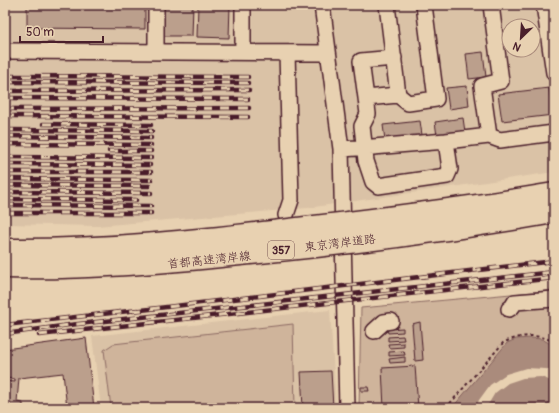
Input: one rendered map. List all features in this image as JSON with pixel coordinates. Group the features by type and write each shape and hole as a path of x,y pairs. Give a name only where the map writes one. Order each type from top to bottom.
{"highway":[{"name":"首都高速湾岸線","path":"5,250 115,246 206,240 356,222 554,194"},
{"name":"東京湾岸道路","path":"5,254 187,246 354,228 554,198"},
{"name":"東京湾岸道路","path":"5,267 66,267 156,262 331,245 554,212"},
{"name":"首都高速湾岸線","path":"5,271 157,266 360,245 554,216"}],"street":[{"path":"156,5 156,52"},
{"path":"243,5 243,52"},
{"path":"322,5 341,149 347,408"},
{"path":"387,5 398,95"},
{"path":"366,98 398,95 408,103 436,99 424,5"},
{"path":"489,136 482,86 501,81 490,5"},
{"path":"544,5 554,73"},
{"path":"5,51 328,53"},
{"path":"286,53 291,200 286,215"},
{"path":"394,58 361,61 368,114 362,126 364,148 372,182 378,186 447,176 450,169 446,141"},
{"path":"341,149 446,141 489,136 500,140 554,133"},
{"path":"509,309 515,302 554,299"},
{"path":"374,331 384,322 391,321"}],"path":[{"path":"446,408 503,343 514,337 544,337 554,342"}],"shaded area":[{"path":"5,5 554,5 554,172 307,208 97,226 5,224"},
{"path":"554,290 554,408 359,408 361,308"},
{"path":"330,310 336,408 101,408 92,336"},
{"path":"293,324 295,408 111,408 104,350 113,344"},
{"path":"516,339 542,339 554,346 554,408 452,408 507,343"}],"pier":[{"path":"526,368 546,369 554,372 554,382 541,377 523,378 508,383 495,393 486,408 476,408 479,400 490,385 506,374"}],"building":[{"path":"27,5 145,5 145,29 27,28"},
{"path":"164,5 193,5 192,36 164,36"},
{"path":"198,5 230,5 229,38 197,37"},
{"path":"257,5 302,5 302,8 257,7"},
{"path":"483,52 486,77 469,79 466,54"},
{"path":"467,86 469,106 449,109 446,88"},
{"path":"549,88 553,115 502,121 498,94"},
{"path":"463,118 465,132 437,136 435,122"},
{"path":"420,121 422,135 385,140 383,125"},
{"path":"420,322 423,360 415,361 412,324"},
{"path":"403,328 403,332 388,333 387,329"},
{"path":"403,336 404,340 388,341 388,337"},
{"path":"86,338 94,408 67,408 63,373 19,378 17,402 23,403 23,408 5,408 5,381 15,382 15,379 5,378 5,349"},
{"path":"404,343 404,347 389,348 388,344"},
{"path":"404,351 405,355 389,356 389,352"},
{"path":"405,357 405,362 390,363 389,359"},
{"path":"415,366 418,408 384,408 382,368"},
{"path":"331,371 333,408 303,408 301,372"},
{"path":"361,387 368,387 369,391 361,391"}],"railway":[{"path":"5,76 248,77"},
{"path":"5,82 248,83"},
{"path":"5,91 249,90"},
{"path":"5,98 248,99"},
{"path":"5,109 249,108"},
{"path":"5,116 248,117"},
{"path":"43,124 151,125"},
{"path":"5,130 152,131"},
{"path":"5,136 151,138"},
{"path":"5,144 151,145"},
{"path":"109,151 151,151"},
{"path":"5,157 151,158"},
{"path":"5,164 150,165"},
{"path":"5,172 151,172"},
{"path":"5,179 151,180"},
{"path":"5,185 149,186"},
{"path":"5,192 151,193"},
{"path":"5,199 136,200"},
{"path":"5,205 151,206"},
{"path":"5,213 151,213"},
{"path":"133,311 554,261"},
{"path":"5,334 69,325 554,272"},
{"path":"39,335 554,278"},
{"path":"5,325 138,310"}]}
